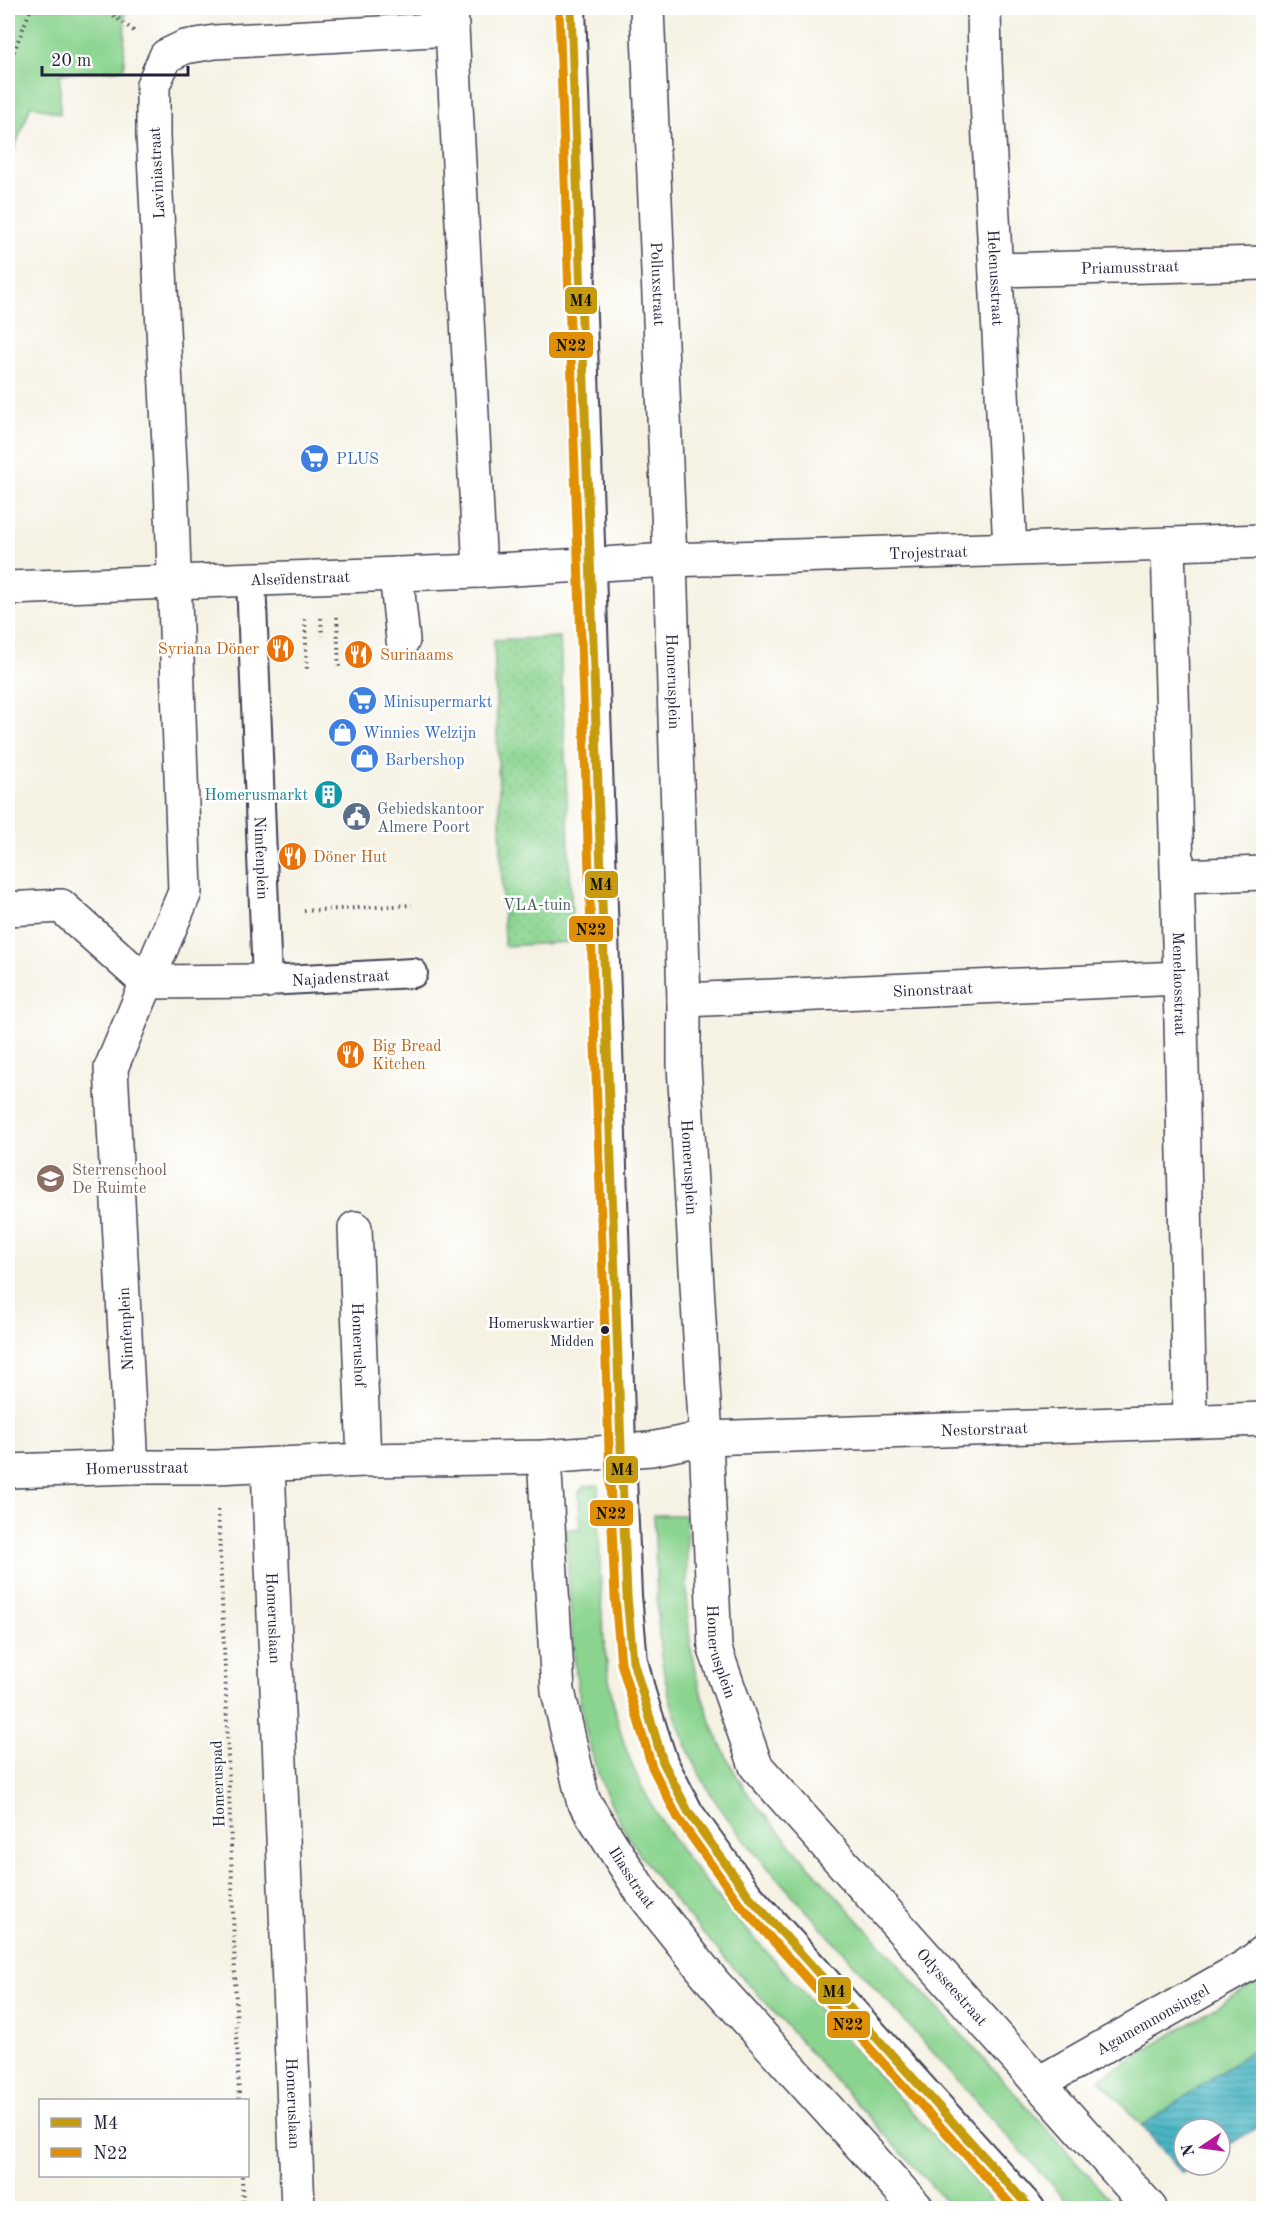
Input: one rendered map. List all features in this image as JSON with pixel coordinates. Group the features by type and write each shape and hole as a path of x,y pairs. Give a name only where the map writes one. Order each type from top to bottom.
{"street":[{"name":"Polluxstraat","path":"647,8 670,560"},
{"name":"Helenusstraat","path":"984,8 1010,548"},
{"name":"Laviniastraat","path":"174,582 153,136 153,85 166,56 185,47 215,42 452,18 480,571"},
{"name":"Priamusstraat","path":"996,270 1263,263"},
{"name":"Trojestraat","path":"592,565 670,560 1263,541"},
{"name":"Menelaosstraat","path":"1168,544 1190,1422"},
{"name":"Homerusplein","path":"670,560 684,1000 684,1065 706,1438 715,1649 756,1766"},
{"name":"Alseïdenstraat","path":"8,588 592,565"},
{"path":"396,574 403,640"},
{"name":"Nimfenplein","path":"132,1467 111,1068 185,892 174,582"},
{"path":"1178,876 1263,873"},
{"path":"8,909 61,906 146,982 267,981"},
{"name":"Sinonstraat","path":"684,1000 1180,978"},
{"name":"Homerushof","path":"355,1228 364,1460"},
{"name":"Nestorstraat","path":"706,1438 1263,1419"},
{"path":"268,1466 364,1460 544,1457 651,1449 706,1438"},
{"name":"Iliasstraat","path":"544,1457 558,1691 583,1800 641,1891 713,1982 917,2208"},
{"name":"Homerusstraat","path":"8,1471 268,1466"},
{"name":"Homeruslaan","path":"268,1466 298,2208"},
{"name":"Odysseestraat","path":"756,1766 1150,2208"},
{"name":"Agamemnonsingel","path":"1039,2083 1246,1966 1263,1952"}],"lane":[{"path":"571,8 621,1452 627,1596 633,1661 663,1762 689,1813 748,1895 1030,2208"},
{"name":"Nimfenplein","path":"251,579 267,981"},
{"name":"Najadenstraat","path":"267,981 413,973"}],"path":[{"path":"8,75 11,59 31,8"},
{"path":"337,610 339,670"},
{"path":"321,611 322,636"},
{"path":"305,612 307,672"},
{"path":"265,913 412,904"},
{"name":"Homeruspad","path":"216,1467 226,1692 239,2099"},
{"path":"242,2177 243,2208"}],"green space":[{"path":"8,8 125,8 124,69 60,74 60,114 31,105 8,166"},
{"name":"VLA-tuin","path":"560,637 573,942 504,946 494,640"},
{"path":"598,1485 605,1651 617,1717 626,1749 640,1783 679,1847 726,1906 999,2208 952,2208 694,1923 670,1895 629,1837 612,1806 598,1773 589,1743 577,1683 571,1622 566,1530 580,1528 579,1492 585,1486"},
{"path":"654,1515 686,1515 689,1633 695,1670 715,1731 744,1788 787,1841 1118,2208 1072,2208 754,1852 713,1797 687,1747 675,1714 662,1664"},
{"path":"1263,1978 1263,2043 1142,2126 1099,2079"}],"water":[{"path":"1263,2043 1263,2124 1232,2143 1232,2117 1172,2117 1172,2161 1142,2126"}],"transit line":[{"name":"N22","path":"559,8 610,1478 615,1597 621,1663 652,1767 678,1818 739,1903 1014,2208"},
{"name":"M4","path":"571,8 622,1477 627,1596 633,1661 663,1762 689,1813 748,1895 1030,2208"}],"place":[{"name":"PLUS","path":"315,458"},
{"name":"Syriana Döner","path":"280,648"},
{"name":"Surinaams","path":"359,654"},
{"name":"Minisupermarkt","path":"362,701"},
{"name":"Winnies Welzijn","path":"342,732"},
{"name":"Barbershop","path":"364,759"},
{"name":"Homerusmarkt","path":"329,794"},
{"name":"Gebiedskantoor Almere Poort","path":"356,817"},
{"name":"Döner Hut","path":"292,856"},
{"name":"Big Bread Kitchen","path":"351,1054"},
{"name":"Sterrenschool De Ruimte","path":"51,1178"},
{"name":"Homeruskwartier Midden","path":"605,1330"}]}
